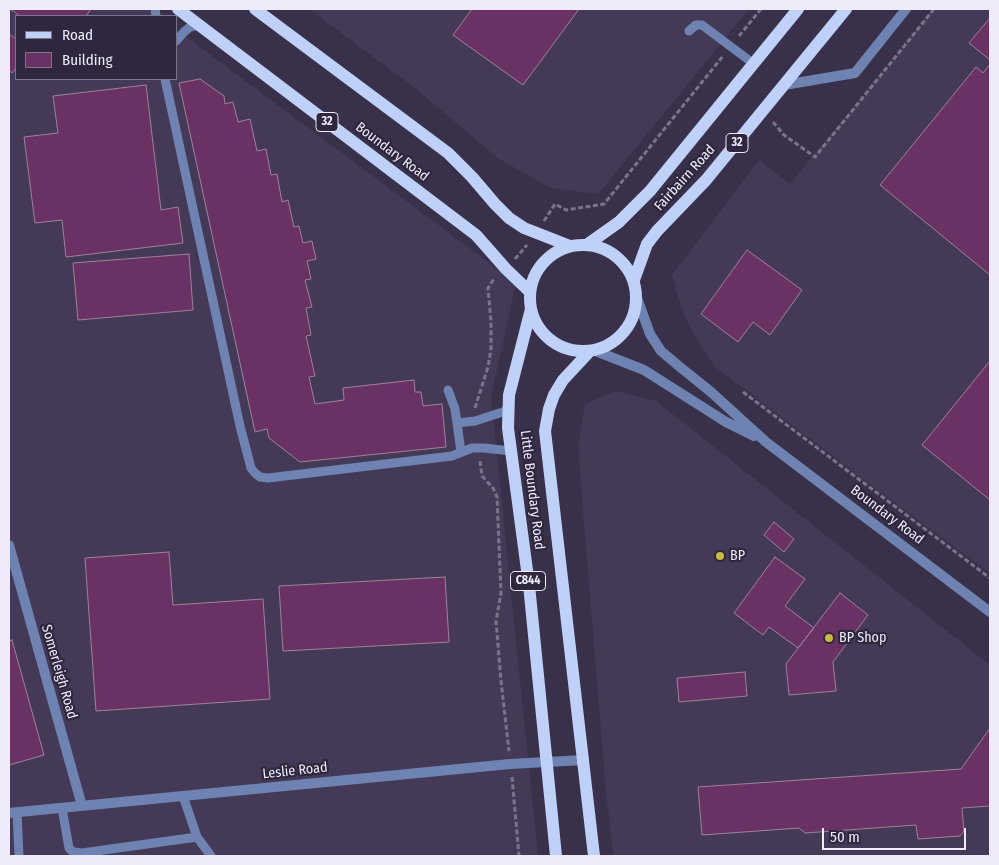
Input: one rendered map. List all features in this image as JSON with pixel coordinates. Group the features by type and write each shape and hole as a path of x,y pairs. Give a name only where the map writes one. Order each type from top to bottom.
{"main road":[{"name":"Boundary Road","path":"178,9 476,234 506,269 530,292"},
{"name":"32","path":"256,9 448,153 509,218 524,228 570,246"},
{"name":"Fairbairn Road","path":"588,244 619,222 650,191 798,9"},
{"name":"Fairbairn Road","path":"634,280 647,244 657,231 706,180 846,9"},
{"name":"32","path":"588,244 604,248 626,265 634,280 637,298 634,316 624,332 606,347 591,350 570,349 552,341 539,327 531,309 530,292 534,277 543,262 555,252 570,246 588,244"},
{"name":"Little Boundary Road","path":"531,309 509,395 508,428 529,585 556,856"},
{"name":"Little Boundary Road","path":"591,350 562,380 549,409 546,431 594,856"}],"street":[{"path":"784,85 855,73 906,9"},
{"name":"Boundary Road","path":"637,298 650,334 661,351 711,392 766,442 990,612"},
{"name":"Boundary Road","path":"591,350 644,370 726,422 766,442"},
{"name":"Somerleigh Road","path":"9,545 82,806"},
{"name":"Leslie Road","path":"13,813 547,761 584,760"}],"lane":[{"path":"178,40 190,27 199,25"},
{"path":"689,31 696,25 702,25 754,64"},
{"path":"165,80 240,426 251,468 260,477 268,478 452,456 472,448 511,451"},
{"path":"448,390 455,409 461,452"},
{"path":"457,424 475,421 509,410"},
{"path":"183,796 197,838 211,856"},
{"path":"62,808 68,848 76,853 197,838"},
{"path":"13,813 19,856"}],"path":[{"path":"764,110 784,135 815,157 934,9"},
{"path":"743,392 990,578"}],"shaded area":[{"path":"9,9 149,9 158,15 15,15 15,80 178,80 178,30 516,283 491,397 538,856 9,856"},
{"path":"309,9 749,9 598,194 551,188 499,159 415,88"},
{"path":"933,9 990,9 990,573 714,366 696,338 682,310 672,275 759,160 790,184"},
{"name":"BP","path":"615,391 656,401 990,665 990,856 613,856 605,781 578,447 585,404"}],"building":[{"path":"10,9 91,9 87,15 19,15"},
{"path":"472,9 579,9 523,85 453,35"},
{"path":"990,18 990,60 969,43"},
{"path":"9,34 15,38 15,69 12,73 9,70"},
{"path":"990,64 990,275 880,185 976,67 983,73"},
{"path":"200,79 224,96 225,104 233,102 238,122 250,119 257,151 266,149 271,175 277,174 282,202 288,200 294,227 299,226 303,243 312,241 316,259 307,261 311,279 305,280 312,307 306,308 311,335 306,336 315,376 309,377 315,404 344,400 343,388 414,380 415,392 421,392 423,406 442,404 446,447 300,462 269,438 267,429 255,432 179,83"},
{"path":"146,85 161,210 178,207 183,243 66,257 62,220 35,223 24,137 58,133 53,96"},
{"path":"747,250 802,290 770,335 753,322 738,342 701,314"},
{"path":"189,254 193,310 78,320 73,263"},
{"path":"990,361 990,500 922,445"},
{"path":"774,522 794,539 784,552 764,535"},
{"path":"169,552 173,605 263,599 270,699 96,711 85,558"},
{"path":"775,557 805,579 785,606 814,628 798,648 769,627 763,635 734,613"},
{"path":"445,577 449,642 283,651 279,586"},
{"name":"BP Shop","path":"840,593 868,615 833,662 836,691 789,695 786,664"},
{"path":"12,640 44,755 9,765 9,641"},
{"path":"745,672 747,696 679,702 677,678"},
{"path":"990,728 990,806 962,808 964,831 960,836 918,839 916,825 805,833 799,828 702,835 698,787 961,769"}],"place":[{"name":"BP","path":"720,556"},
{"name":"BP Shop","path":"829,638"}]}
